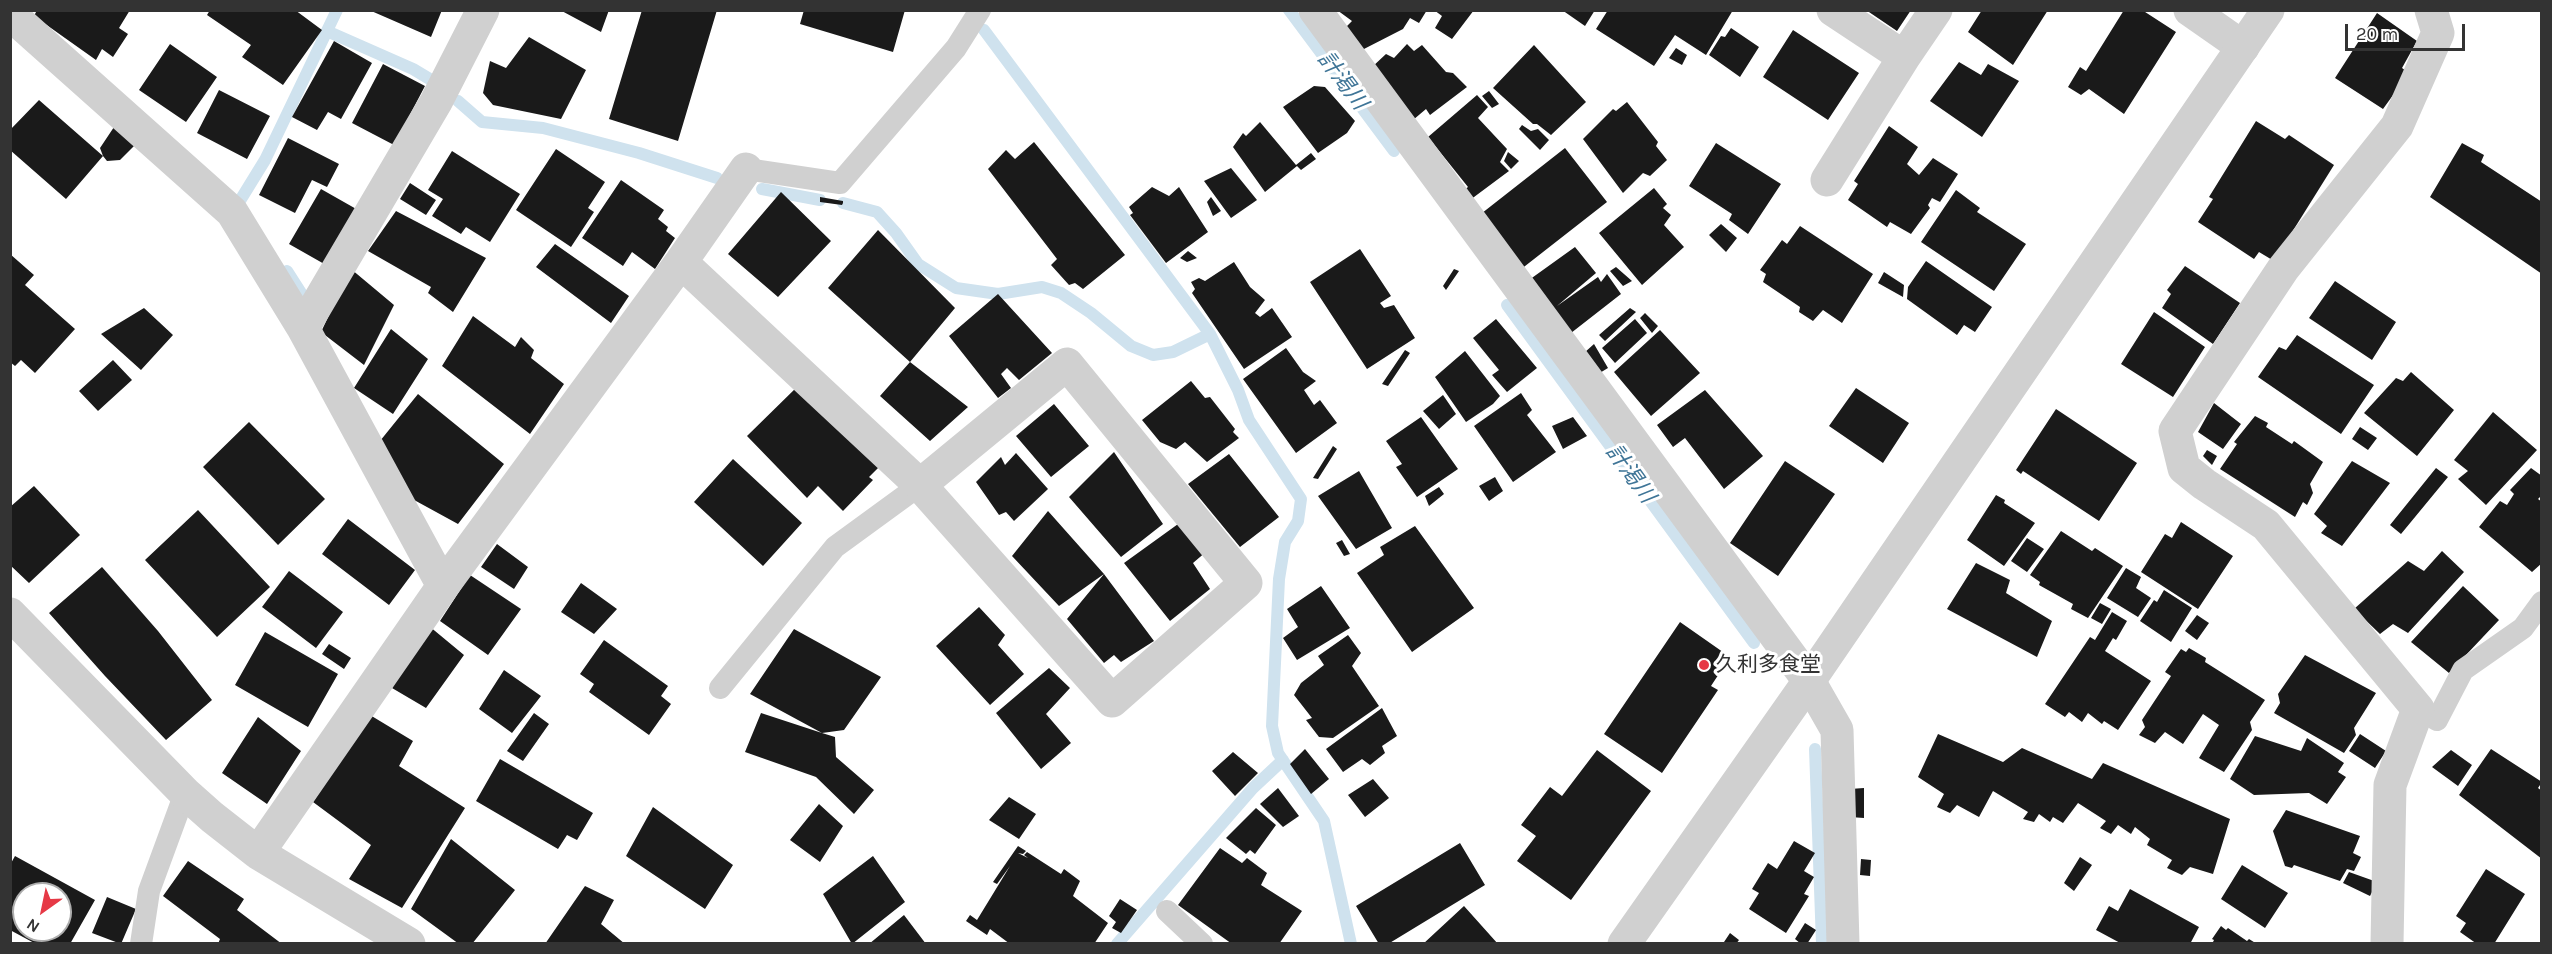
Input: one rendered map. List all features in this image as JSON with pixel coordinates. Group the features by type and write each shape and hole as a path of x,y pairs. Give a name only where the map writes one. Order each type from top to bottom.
{"street":[{"path":"303,328 436,102 483,10"},
{"path":"1315,10 1809,681 1837,730 1843,944"},
{"path":"1833,10 1904,57"},
{"path":"1827,180 1936,10"},
{"path":"2190,10 2243,47"},
{"path":"1624,944 1809,681 2268,10"},
{"path":"2387,944 2390,785 2418,709 2266,525 2184,468 2175,431 2283,269 2397,126 2438,33 2431,10"},
{"path":"10,14 232,212 303,328 443,586"},
{"path":"258,853 443,586 681,262 746,169"},
{"path":"681,262 920,485 1112,701 1246,583 1067,364 920,485"},
{"path":"10,614 185,793 258,853 409,944"}],"lane":[{"path":"746,169 840,183 956,48 980,10"},
{"path":"720,688 835,547 920,485"},
{"path":"2418,709 2437,720 2463,670 2523,628 2541,602"},
{"path":"141,944 150,891 185,793"},
{"path":"1167,911 1202,944"}],"building":[{"path":"37,10 130,10 119,28 128,34 113,57 102,49 96,60 34,16"},
{"path":"210,10 295,10 322,30 283,85 242,57 251,45 207,15"},
{"path":"369,10 442,10 431,37"},
{"path":"560,10 609,10 601,32"},
{"path":"642,10 717,10 678,141 609,119"},
{"path":"804,10 905,10 893,52 800,24"},
{"path":"1337,10 1427,10 1419,23 1410,18 1403,29 1362,50 1345,28 1352,21"},
{"path":"1434,10 1474,10 1452,39 1435,28 1442,16"},
{"path":"1562,10 1595,10 1585,26"},
{"path":"1608,10 1733,10 1706,55 1675,35 1654,66 1596,29"},
{"path":"1866,10 1911,10 1897,31"},
{"path":"1982,10 2048,10 2013,65 1968,32"},
{"path":"2124,10 2142,10 2176,32 2124,114 2089,89 2081,95 2068,87 2080,67 2086,71"},
{"path":"2377,13 2417,41 2402,68 2409,73 2383,109 2335,78"},
{"path":"1731,28 1759,47 1740,77 1709,55 1721,36 1725,37"},
{"path":"1793,30 1859,73 1828,120 1763,77"},
{"path":"529,37 586,70 561,119 493,105 483,93 490,61 506,68"},
{"path":"334,41 372,63 341,119 328,112 317,130 292,117"},
{"path":"170,44 217,77 186,122 139,90"},
{"path":"1407,44 1414,51 1422,45 1446,72 1453,73 1467,87 1430,115 1426,109 1413,120 1371,68 1386,54 1394,58"},
{"path":"1534,45 1586,102 1551,135 1537,124 1533,124 1493,88"},
{"path":"1676,48 1687,55 1682,65 1669,58"},
{"path":"1959,62 1981,75 1988,64 2019,81 1982,137 1930,101"},
{"path":"383,64 425,86 394,145 352,123"},
{"path":"1314,86 1325,87 1355,121 1347,133 1318,153 1283,107"},
{"path":"219,90 270,116 247,159 197,133"},
{"path":"1489,91 1499,104 1492,108 1482,96"},
{"path":"1477,95 1488,107 1478,118 1507,149 1500,162 1509,171 1470,200 1463,191 1468,187 1428,137"},
{"path":"39,100 103,156 66,199 10,150 10,130"},
{"path":"1627,102 1658,142 1656,146 1667,160 1650,176 1643,173 1623,193 1583,139 1613,109 1616,111"},
{"path":"2256,121 2285,139 2289,135 2334,165 2274,261 2259,252 2254,259 2198,222 2213,199 2209,197"},
{"path":"1260,122 1296,165 1311,153 1316,159 1301,170 1297,166 1265,192 1233,147 1243,133 1246,136"},
{"path":"1522,125 1531,131 1538,129 1549,140 1540,150 1519,129"},
{"path":"1889,126 1918,147 1907,164 1919,175 1933,158 1958,174 1940,202 1932,198 1928,205 1930,208 1911,234 1890,222 1887,227 1848,200 1858,184 1854,181"},
{"path":"114,127 137,143 120,160 107,161 100,148"},
{"path":"288,138 339,164 327,187 312,180 295,213 259,195"},
{"path":"1034,142 1125,255 1083,289 1075,283 1069,285 1051,265 1057,259 988,169 1006,150 1015,159"},
{"path":"1716,143 1781,184 1748,234 1729,220 1732,214 1689,186"},
{"path":"2462,143 2484,155 2481,162 2542,202 2542,274 2430,197"},
{"path":"1565,148 1607,202 1520,270 1477,217"},
{"path":"556,149 605,182 588,208 594,212 571,247 516,210"},
{"path":"452,151 520,194 490,242 466,227 461,234 432,216 443,199 428,190"},
{"path":"1508,152 1519,161 1511,169 1504,161"},
{"path":"1231,168 1257,200 1231,218 1204,181"},
{"path":"621,180 664,210 658,219 668,227 666,231 675,238 655,269 632,252 623,266 582,238"},
{"path":"410,183 436,200 426,215 400,199"},
{"path":"1152,187 1169,196 1179,187 1208,232 1166,263 1130,215 1133,213 1129,207"},
{"path":"1654,188 1667,204 1663,208 1671,215 1664,225 1684,247 1642,285 1599,233"},
{"path":"321,189 358,210 326,265 289,244"},
{"path":"1956,190 1980,208 1977,212 2026,244 1994,291 1921,242"},
{"path":"781,192 831,241 778,297 728,254"},
{"path":"820,197 843,201 843,203 842,205 820,202"},
{"path":"1211,197 1221,211 1213,216 1207,202"},
{"path":"396,211 486,258 453,312 428,293 431,287 368,251"},
{"path":"1721,224 1737,238 1726,252 1709,235"},
{"path":"1800,226 1873,274 1842,323 1823,310 1813,321 1799,312 1800,307 1763,282 1766,274 1760,270 1782,240 1787,244"},
{"path":"878,230 955,308 910,362 828,288"},
{"path":"555,244 629,296 611,323 536,267"},
{"path":"1575,247 1596,273 1557,306 1598,277 1601,282 1607,274 1621,294 1571,333 1529,280"},
{"path":"1360,249 1391,296 1380,303 1384,308 1394,305 1415,338 1367,369 1310,282"},
{"path":"1188,251 1197,258 1187,262 1180,258"},
{"path":"10,254 34,275 25,285 75,329 35,373 21,360 15,366 10,362"},
{"path":"1926,261 1992,307 1975,332 1964,325 1957,335 1907,299 1908,287"},
{"path":"1234,262 1250,287 1265,300 1255,313 1260,317 1272,308 1292,337 1244,369 1192,293 1195,289 1191,282 1199,278 1205,281"},
{"path":"2185,266 2240,303 2213,344 2162,308 2171,294 2167,290"},
{"path":"1616,267 1632,281 1623,286 1610,271"},
{"path":"351,269 394,305 364,365 321,332"},
{"path":"1454,269 1459,271 1446,290 1443,286"},
{"path":"1884,272 1904,285 1903,297 1878,283"},
{"path":"2335,281 2396,322 2372,360 2309,318"},
{"path":"998,294 1052,353 1019,380 1007,368 1001,374 1011,388 998,398 949,336"},
{"path":"144,308 173,335 141,370 101,334"},
{"path":"1630,308 1636,312 1605,341 1599,335"},
{"path":"2154,312 2205,347 2173,397 2121,364"},
{"path":"1645,313 1658,326 1652,333 1640,318"},
{"path":"473,316 515,347 521,337 534,350 531,358 564,384 530,434 442,366"},
{"path":"1496,319 1537,368 1507,392 1492,375 1499,370 1473,338"},
{"path":"1635,319 1647,333 1615,363 1602,348"},
{"path":"391,329 428,359 393,414 354,388"},
{"path":"1660,330 1700,373 1651,416 1614,372"},
{"path":"2297,335 2374,385 2341,434 2258,377 2279,347 2286,350"},
{"path":"1594,344 1608,368 1598,374 1584,353"},
{"path":"1286,348 1303,372 1316,381 1304,390 1314,405 1320,400 1337,423 1296,453 1243,379"},
{"path":"1405,350 1410,353 1388,386 1382,384"},
{"path":"1465,351 1500,396 1493,404 1466,422 1435,377"},
{"path":"113,360 132,380 98,411 79,391"},
{"path":"910,362 968,407 930,441 880,396"},
{"path":"2411,372 2454,410 2417,456 2364,413 2396,378 2403,381"},
{"path":"1191,381 1205,398 1210,397 1235,429 1233,432 1239,438 1207,462 1185,442 1176,449 1160,442 1142,420"},
{"path":"799,385 880,466 869,477 873,480 843,511 818,486 807,498 747,436"},
{"path":"1856,388 1909,423 1883,463 1829,426"},
{"path":"1705,390 1763,456 1724,489 1685,438 1673,447 1657,425"},
{"path":"1521,393 1532,410 1527,415 1556,452 1513,482 1474,426"},
{"path":"418,394 504,464 458,524 405,495 380,441"},
{"path":"1443,395 1456,414 1439,429 1423,411"},
{"path":"2214,403 2241,424 2223,449 2198,432"},
{"path":"1054,404 1089,446 1051,477 1016,436"},
{"path":"2056,409 2137,463 2099,521 2023,471 2021,474 2016,470"},
{"path":"2493,412 2537,450 2486,505 2458,479 2468,471 2454,460"},
{"path":"2255,416 2268,423 2266,427 2292,444 2294,441 2323,462 2310,484 2313,493 2307,505 2303,502 2295,517 2220,469 2237,444 2234,442"},
{"path":"1421,417 1458,469 1417,497 1396,467 1402,464 1386,441"},
{"path":"1573,417 1587,436 1563,449 1552,426"},
{"path":"249,422 325,499 278,545 203,467"},
{"path":"2360,427 2377,438 2368,450 2352,439"},
{"path":"1333,446 1337,449 1318,479 1313,478"},
{"path":"2207,450 2217,456 2212,465 2203,456"},
{"path":"1114,452 1163,524 1121,557 1069,497"},
{"path":"1016,453 1048,489 1014,521 1006,512 999,515 976,482 1001,457 1005,465"},
{"path":"1229,454 1279,517 1240,547 1188,484"},
{"path":"733,459 802,523 763,566 694,502"},
{"path":"1785,461 1835,494 1778,576 1730,543"},
{"path":"2352,461 2390,483 2342,546 2321,533 2327,526 2314,514"},
{"path":"2436,468 2448,477 2401,534 2390,525"},
{"path":"2531,468 2542,476 2542,495 2538,499 2542,502 2542,563 2532,572 2479,527 2500,501 2507,505 2514,494 2510,490"},
{"path":"1359,471 1392,528 1356,549 1318,496"},
{"path":"1495,477 1503,491 1489,501 1479,486"},
{"path":"34,486 80,535 29,583 10,565 10,507"},
{"path":"1439,487 1444,494 1429,506 1425,496"},
{"path":"1996,495 2005,500 2004,503 2035,523 2004,566 1967,540"},
{"path":"198,510 270,587 217,637 145,560"},
{"path":"1048,511 1104,574 1059,606 1012,556"},
{"path":"348,519 415,570 389,605 322,554"},
{"path":"1185,519 1207,551 1193,563 1210,589 1170,621 1124,563"},
{"path":"2181,522 2233,556 2198,609 2141,572 2165,534 2172,538"},
{"path":"1415,526 1474,608 1412,652 1357,573 1384,555 1380,547"},
{"path":"2061,531 2092,551 2095,548 2123,566 2088,618 2071,609 2073,604 2039,585 2040,582 2030,575"},
{"path":"2027,538 2044,549 2027,572 2011,561"},
{"path":"1342,540 1350,554 1344,556 1336,543"},
{"path":"497,544 528,567 514,589 481,567"},
{"path":"2442,551 2464,572 2408,633 2393,624 2380,634 2354,609 2408,561 2424,571"},
{"path":"1976,563 2010,580 2006,593 2052,621 2037,657 1947,609"},
{"path":"102,567 158,631 212,700 166,740 49,613"},
{"path":"2126,568 2141,577 2136,588 2151,598 2138,617 2107,598"},
{"path":"289,571 343,612 316,648 262,607"},
{"path":"1104,574 1154,641 1121,662 1114,655 1104,663 1067,619"},
{"path":"470,575 521,609 488,655 440,621"},
{"path":"581,583 617,609 594,634 561,612"},
{"path":"1321,586 1350,628 1297,660 1283,638 1298,627 1287,609"},
{"path":"2463,586 2499,620 2449,673 2411,642"},
{"path":"2164,590 2192,608 2171,642 2140,621 2154,600 2157,602"},
{"path":"2100,603 2111,609 2102,624 2091,618"},
{"path":"979,607 1005,635 998,645 1024,674 990,705 936,646"},
{"path":"2112,612 2127,621 2116,640 2113,638 2105,651 2151,681 2118,730 2104,721 2102,724 2088,713 2082,722 2069,712 2065,717 2045,704 2090,637 2095,640"},
{"path":"2197,615 2209,623 2197,640 2185,631"},
{"path":"1680,622 1730,657 1711,686 1718,690 1662,773 1604,734"},
{"path":"429,626 464,655 426,708 392,688"},
{"path":"794,629 881,677 844,730 822,733 750,694"},
{"path":"265,632 338,674 308,727 235,685"},
{"path":"1348,635 1361,653 1352,666 1379,706 1333,738 1319,737 1306,720 1312,718 1294,695 1301,683 1324,665 1318,656"},
{"path":"604,640 668,686 661,696 671,704 649,735 589,692 594,684 580,674"},
{"path":"329,644 351,658 344,669 322,654"},
{"path":"2189,648 2206,658 2205,662 2265,700 2250,722 2252,730 2224,772 2199,758 2219,725 2203,714 2183,744 2165,732 2155,743 2139,735 2145,727 2142,720 2171,676 2165,672 2181,649 2186,652"},
{"path":"2305,655 2376,693 2354,728 2356,735 2344,753 2274,713 2280,703 2278,694"},
{"path":"1049,668 1070,688 1046,714 1071,743 1041,769 996,713"},
{"path":"504,670 541,696 512,733 479,709"},
{"path":"1382,708 1397,736 1382,746 1385,753 1370,765 1362,759 1343,772 1326,749"},
{"path":"534,713 549,724 523,761 507,751"},
{"path":"761,713 835,737 836,757 874,790 854,814 816,777 745,752"},
{"path":"370,715 413,741 399,766 465,808 402,908 349,879 371,845 313,802"},
{"path":"258,717 301,751 267,804 222,773"},
{"path":"1938,734 2003,762 2022,748 2092,779 2103,763 2230,819 2213,874 2190,867 2182,875 2167,868 2172,860 2147,845 2150,839 2135,827 2131,834 2118,825 2111,834 2100,828 2106,821 2078,803 2063,823 2053,817 2050,822 2039,814 2034,822 2023,819 2028,812 1993,791 1979,817 1957,805 1950,813 1937,807 1944,794 1918,777"},
{"path":"2360,734 2386,751 2375,768 2349,751"},
{"path":"2255,736 2301,751 2307,738 2344,763 2338,772 2346,777 2327,804 2309,793 2254,795 2230,779"},
{"path":"1305,749 1329,779 1311,794 1290,764"},
{"path":"2491,749 2542,782 2538,788 2542,791 2542,859 2459,795"},
{"path":"1597,750 1651,791 1571,900 1517,861 1536,836 1521,825 1550,787 1562,796"},
{"path":"2451,750 2472,765 2458,786 2432,767"},
{"path":"1233,752 1258,773 1235,796 1212,771"},
{"path":"500,759 593,813 577,840 567,835 558,849 476,801"},
{"path":"1373,779 1389,798 1365,817 1348,795"},
{"path":"1278,788 1299,816 1283,827 1260,804"},
{"path":"1864,788 1864,818 1850,817 1850,789"},
{"path":"1009,797 1036,814 1019,839 989,820"},
{"path":"819,804 843,826 820,862 790,840"},
{"path":"653,807 733,865 705,909 626,856"},
{"path":"1256,808 1276,825 1255,854 1250,850 1246,854 1226,838"},
{"path":"2286,810 2360,836 2353,853 2361,857 2354,871 2347,869 2340,881 2294,865 2292,868 2285,866 2273,831"},
{"path":"451,839 515,890 472,944 459,944 411,909"},
{"path":"1794,841 1815,853 1804,871 1814,877 1804,894 1809,896 1786,933 1749,909 1759,893 1752,889 1768,863 1777,869"},
{"path":"1460,843 1485,885 1388,944 1379,944 1356,906"},
{"path":"1018,846 1026,851 1023,854 1018,853 1028,858 1024,855 1027,852 1061,874 1064,869 1080,881 1073,896 1108,923 1094,944 1010,944 990,929 987,935 966,921 970,915 977,920 1010,866 997,884 993,882"},
{"path":"1220,848 1242,863 1247,858 1267,873 1261,885 1302,911 1279,944 1232,944 1178,905"},
{"path":"15,856 62,882 12,882 12,931 10,930 10,865"},
{"path":"873,856 905,902 852,944 823,894"},
{"path":"2080,857 2092,865 2074,891 2064,883"},
{"path":"1861,859 1871,860 1870,876 1860,875"},
{"path":"188,861 244,899 237,910 282,944 218,944 220,939 163,896"},
{"path":"2242,865 2288,893 2265,928 2221,899"},
{"path":"2486,869 2525,894 2494,944 2477,944 2460,932 2466,923 2456,916"},
{"path":"2349,872 2377,882 2370,896 2343,883"},
{"path":"585,886 614,900 601,924 625,944 545,944"},
{"path":"72,887 95,900 72,940"},
{"path":"2130,889 2199,927 2190,944 2122,944 2096,930 2109,906 2118,911"},
{"path":"107,897 136,909 121,944 92,933"},
{"path":"1120,899 1137,910 1121,933 1112,928 1116,922 1109,916"},
{"path":"1464,906 1498,944 1423,944"},
{"path":"904,915 926,944 869,944"},
{"path":"1805,923 1816,930 1807,944 1801,944 1795,939"},
{"path":"2221,926 2257,944 2212,944 2214,940 2212,939"},
{"path":"1730,933 1739,940 1736,944 1724,942"},
{"path":"32,942 71,942 70,944 36,944"}],"waterway":[{"path":"241,199 265,160 337,10"},
{"name":"計渇川","path":"1289,10 1394,151"},
{"path":"984,30 1210,334"},
{"path":"329,32 413,69 433,81"},
{"path":"458,101 482,122 543,128 639,153 717,178"},
{"path":"762,189 820,200"},
{"path":"843,203 877,212 896,233 918,264 956,288 998,294 1042,287 1061,293 1091,313 1131,346 1153,355 1173,352 1210,334 1238,390 1249,420 1301,499 1298,521 1285,542 1279,579 1272,726 1278,753 1324,821 1351,944"},
{"path":"287,271 303,296"},
{"name":"計渇川","path":"1507,305 1754,643"},
{"name":"計渇川","path":"1815,749 1822,944"},
{"path":"1117,944 1253,788 1283,760"}],"place":[{"name":"久利多食堂","path":"1704,665"}]}
